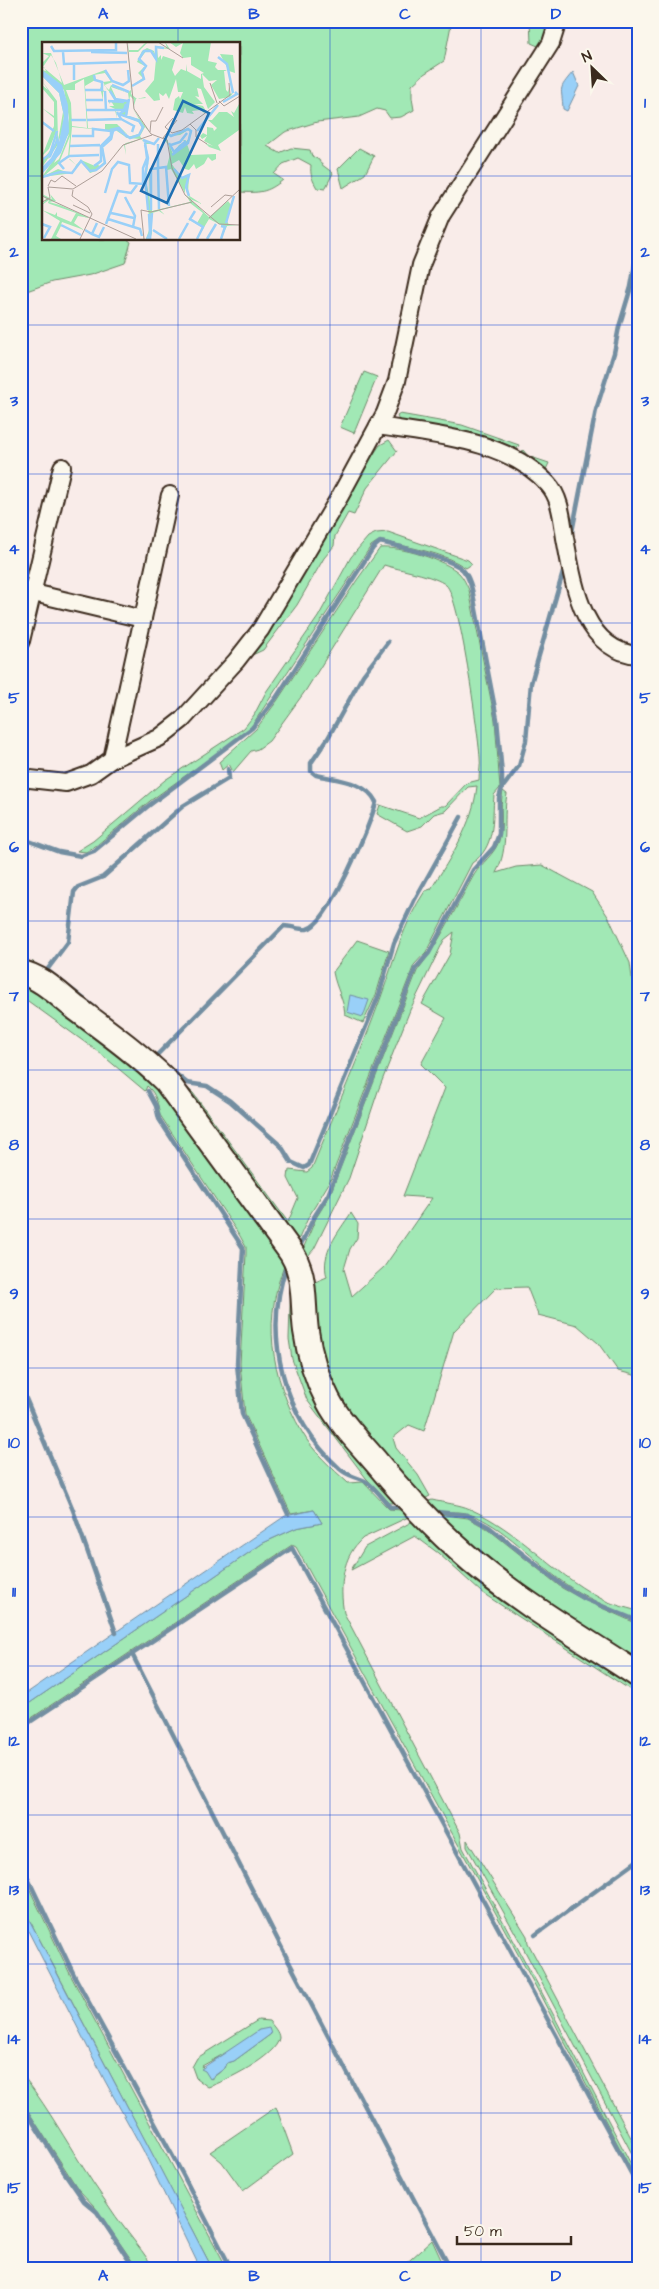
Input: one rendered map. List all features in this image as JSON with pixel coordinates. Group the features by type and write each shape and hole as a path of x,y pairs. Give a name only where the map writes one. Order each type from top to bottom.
{"street":[{"path":"21,778 66,783 91,774 112,759 159,738 182,720 236,661 266,621 340,496 378,426 397,381 414,295 430,238 461,182 551,43 558,21"},
{"path":"378,426 471,440 501,453 532,470 549,485 559,504 569,557 585,616 597,634 611,646 638,654"},
{"path":"21,641 27,592 62,467"},
{"path":"112,759 170,495"},
{"path":"27,592 143,619"},
{"path":"21,972 46,985 145,1061 166,1081 288,1248 298,1262 306,1334 318,1378 328,1400 343,1423 382,1469 444,1536 473,1562 534,1607 638,1675"}],"green space":[{"path":"21,21 455,21 451,25 444,61 424,74 412,85 414,110 401,117 390,118 385,111 377,109 359,117 317,122 285,132 267,146 279,153 291,148 310,150 312,156 333,173 325,189 317,188 312,177 311,165 298,158 283,164 274,174 283,180 272,188 257,192 240,192 240,42 42,42 42,240 128,240 131,242 125,263 90,275 52,282 21,293"},
{"path":"530,21 553,21 545,49 531,43"},
{"path":"359,148 374,156 365,174 343,188 338,169"},
{"path":"364,372 377,377 354,433 340,427"},
{"path":"400,414 462,425 519,445 514,454 399,421 397,416"},
{"path":"389,440 397,451 367,488 354,515 348,513 335,536 334,546 324,558 297,605 263,650 250,656 269,631 366,465 380,445"},
{"path":"523,450 528,456 549,463 544,474 518,457"},
{"path":"388,532 468,560 472,564 466,568 437,554 383,541 371,546 251,727 150,801 97,845 86,852 77,851 93,841 165,780 244,728 254,715 266,692 318,617 351,557 368,537 376,533"},
{"path":"380,548 398,549 433,559 452,568 465,581 469,590 495,720 500,788 494,795 489,841 480,857 472,863 426,952 414,965 329,1183 309,1216 296,1245 186,1094 21,968 21,960 33,962 44,968 44,971 155,1058 193,1093 288,1222 298,1198 288,1178 289,1170 307,1172 312,1168 365,1040 411,916 425,891 431,889 460,840 475,800 477,786 468,787 445,811 434,814 422,826 407,831 377,814 380,805 419,818 441,806 445,806 467,783 479,780 480,757 468,666 457,613 446,585 441,581 384,565 306,690 269,741 258,749 251,751 233,772 229,764 222,770 219,762 256,729"},
{"path":"503,791 507,794 504,844 496,873 516,867 542,865 592,892 609,918 630,963 635,1000 638,1001 638,1376 618,1371 598,1343 577,1325 538,1315 527,1287 496,1288 454,1331 424,1431 409,1425 393,1438 396,1448 418,1475 430,1496 416,1503 325,1379 303,1249 316,1218 329,1197 417,971 441,936 474,875 494,851 499,841","holes":["454,932 450,954 422,1004 446,1018 421,1064 445,1088 403,1196 432,1198 384,1267 352,1296 344,1269 350,1249 357,1238 358,1224 351,1213 328,1251 325,1268 327,1277 315,1282 307,1257 314,1249 349,1178 378,1091 410,1010 444,940"]},
{"path":"357,940 389,951 376,995 363,1023 345,1015 333,972"},
{"path":"21,985 35,990 147,1073 288,1257 274,1301 272,1324 276,1368 291,1411 312,1446 348,1483 363,1482 389,1509 413,1511 415,1514 363,1538 356,1545 346,1563 342,1583 344,1613 460,1833 463,1848 539,1987 635,2172 630,2168 537,1989 296,1547 292,1545 21,1725 21,1709 263,1543 296,1528 322,1523 314,1510 291,1514 245,1414 240,1364 246,1247 240,1236 160,1115 153,1092 147,1086 145,1091 101,1054 21,996"},
{"path":"291,1273 298,1331 404,1503 390,1503 366,1478 307,1400 292,1359 289,1339"},
{"path":"432,1500 466,1507 487,1518 519,1539 581,1587 607,1602 638,1611 638,1619 632,1618 580,1593 553,1575 494,1526 481,1519 463,1512 442,1512 445,1515 468,1518 488,1529 562,1588 638,1624 638,1669 493,1570 426,1502"},
{"path":"417,1519 638,1683 638,1695 481,1592 438,1553 415,1536 351,1570 365,1547"},
{"path":"467,1840 527,1936 528,1943 638,2151 638,2165 518,1938 467,1847"},
{"path":"21,1871 71,1976 227,2268 212,2268 21,1904"},
{"path":"258,2020 269,2021 279,2036 276,2045 260,2060 226,2080 208,2087 196,2078 192,2067 197,2058","holes":["259,2030 271,2034 234,2061 227,2063 225,2068 211,2079 202,2066 238,2046"]},
{"path":"21,2073 43,2103 110,2208 154,2268 137,2268 95,2207 78,2189 21,2100"},
{"path":"276,2107 293,2154 243,2191 222,2162 210,2152"},
{"path":"432,2240 445,2268 401,2268"}],"water":[{"path":"573,72 579,86 567,111 563,109 562,89"},
{"path":"350,995 369,1000 363,1017 347,1012"},
{"path":"314,1510 322,1523 296,1528 263,1543 21,1709 21,1697 285,1516"},
{"path":"21,1904 212,2268 200,2268 143,2150 105,2081 21,1917"},
{"path":"269,2028 271,2034 234,2061 227,2063 225,2068 210,2079 205,2071 201,2069 259,2030"}],"waterway":[{"path":"571,537 596,410 614,353 619,327 631,287 638,247"},
{"path":"21,838 59,852 81,856 94,851 147,807 252,728 276,698 373,548 380,542 411,549 448,561 463,570 469,580 472,591 497,719 502,775 502,788 499,798 499,834 494,847 473,870 429,953 415,969 328,1195 314,1217 300,1246"},
{"path":"503,787 519,766 526,741 531,683 564,569"},
{"path":"156,1056 284,926 307,929 316,923 337,893 358,851 376,802 365,790 350,782 316,775 311,771 311,763 328,738 363,675 388,642"},
{"path":"94,1007 47,970 68,942 74,892 78,887 103,877 183,806 229,778 228,769"},
{"path":"171,1070 187,1083 207,1086 230,1101 281,1146 291,1162 304,1168 309,1165 379,995 394,943 414,901 461,817"},
{"path":"148,1091 156,1106 159,1119 243,1248 237,1364 242,1414 288,1514"},
{"path":"287,1264 280,1291 277,1319 278,1347 283,1374 292,1400 304,1425 320,1448 340,1469 370,1485 390,1507 404,1507"},
{"path":"21,1387 73,1510 116,1633"},
{"path":"437,1512 467,1515 489,1527 562,1585 585,1599 638,1621"},
{"path":"21,1728 292,1548 638,2186"},
{"path":"132,1654 288,1960 450,2268"},
{"path":"535,1935 638,1860"},
{"path":"21,1864 75,1977 182,2173 231,2268"},
{"path":"21,2103 64,2172 84,2201 97,2212 134,2268"}]}
